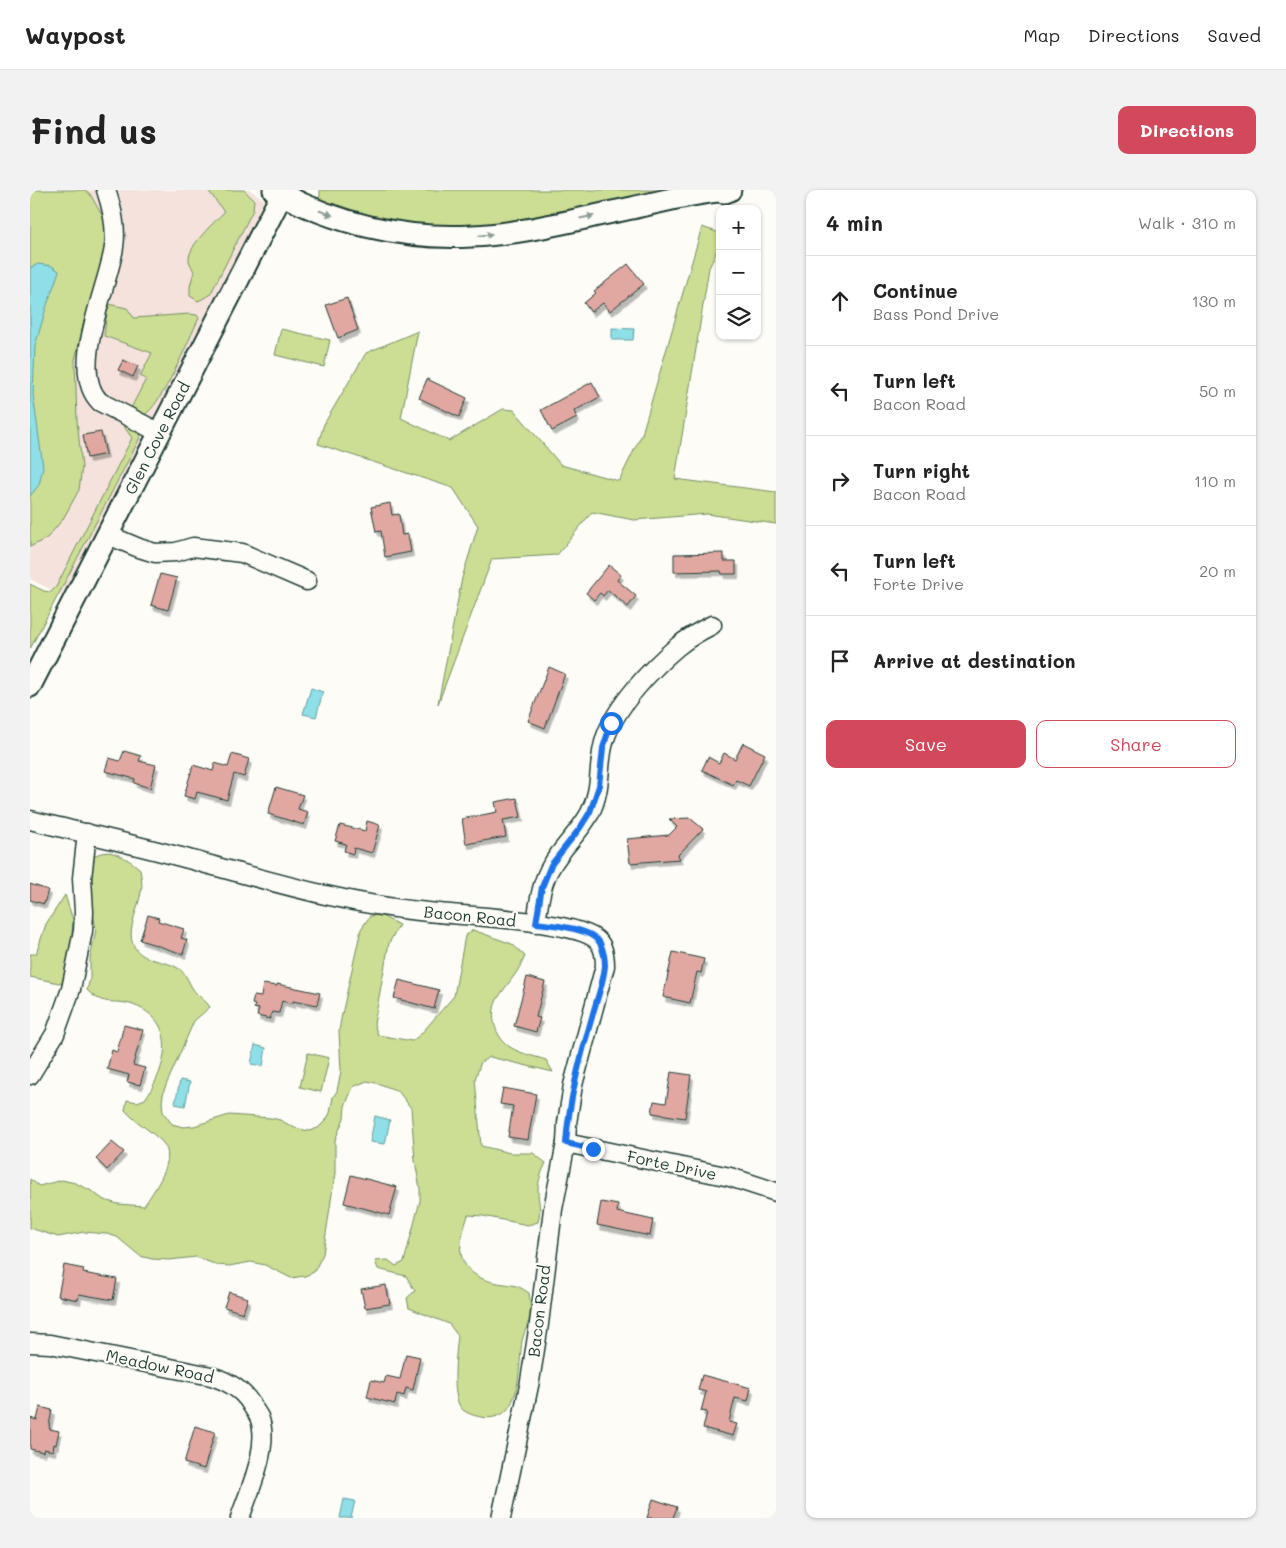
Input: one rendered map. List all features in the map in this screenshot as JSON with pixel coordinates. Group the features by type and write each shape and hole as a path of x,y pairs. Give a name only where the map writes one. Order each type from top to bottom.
{"main road":[{"path":"280,191 314,209 367,226 394,232 452,237 521,230 730,190"},
{"name":"Glen Cove Road","path":"30,686 160,433 280,191"}],"street":[{"path":"106,190 114,218 115,246 92,330 88,354 90,388 94,397 100,402 160,433"},
{"path":"108,535 155,553 176,552 193,547 242,553 307,581"},
{"path":"536,923 542,887 551,865 590,812 599,786 604,740 615,716 634,692 677,647 712,625"},
{"name":"Bacon Road","path":"30,820 351,901 418,911 561,926 585,933 599,942 604,955 603,974 573,1085 566,1143 553,1209 530,1381 501,1518"},
{"path":"30,1088 30,1076 56,1034 72,989 83,931 82,878 88,834"},
{"name":"Forte Drive","path":"566,1143 730,1177 776,1192"},
{"name":"Meadow Road","path":"30,1343 50,1344 211,1376 235,1386 249,1401 259,1418 262,1434 261,1456 240,1518"}],"shaded area":[{"path":"30,190 250,190 268,202 69,599 30,579"}],"green space":[{"path":"30,190 85,190 90,194 103,217 108,233 105,265 85,318 75,360 77,420 82,467 79,490 63,519 47,538 30,547"},
{"path":"208,190 244,190 254,200 253,210 210,295 198,301 190,296 190,286 194,272 189,261 192,248 224,212"},
{"path":"320,190 671,190 529,219 459,227 402,224 343,209 317,199 320,196"},
{"path":"702,227 716,232 716,253 709,268 675,479 776,492 776,524 707,514 634,520 592,512 557,555 492,559 438,704 462,578 478,526 453,488 318,444 324,424 366,353 418,331 401,418 449,441 503,409 514,410 561,465 619,481 642,434"},
{"path":"108,304 127,308 134,318 189,314 197,315 199,318 167,386 151,409 143,416 133,411 132,406 146,379 140,376 152,353 104,336"},
{"path":"281,329 330,340 324,367 275,355"},
{"path":"126,424 138,427 141,433 139,440 30,649 30,584 44,591 51,592 56,587 132,438 125,428"},
{"path":"109,852 126,859 140,869 142,889 131,929 135,948 139,953 151,959 170,964 180,970 186,976 194,991 210,1007 194,1021 164,1090 163,1112 172,1124 183,1127 194,1126 229,1115 271,1118 280,1120 295,1128 309,1131 318,1128 326,1120 330,1113 333,1097 337,1091 341,1071 339,1031 341,1019 361,929 370,916 380,915 399,925 389,943 374,1024 378,1035 412,1041 420,1035 454,996 465,936 473,930 512,944 525,956 520,967 495,1004 494,1022 498,1034 506,1044 520,1052 546,1060 553,1072 490,1057 481,1062 475,1079 481,1146 510,1153 533,1153 546,1163 538,1187 540,1209 538,1222 528,1225 468,1215 461,1244 462,1259 477,1276 487,1281 515,1286 529,1293 530,1315 522,1341 517,1387 511,1404 504,1413 484,1418 470,1414 461,1408 455,1384 458,1336 449,1324 409,1308 407,1298 415,1291 406,1276 378,1269 375,1261 388,1260 396,1266 404,1262 420,1201 411,1108 398,1091 367,1081 353,1087 335,1140 335,1174 323,1254 314,1272 305,1276 291,1278 265,1265 251,1262 229,1266 217,1265 196,1257 169,1260 152,1259 140,1256 117,1237 107,1234 84,1232 58,1237 30,1228 30,1179 39,1186 62,1180 75,1183 90,1190 104,1200 118,1204 144,1206 163,1175 168,1158 167,1150 163,1143 125,1110 127,1100 137,1102 145,1099 153,1087 163,1060 163,1034 157,1022 148,1012 126,1003 104,1001 93,996 87,990 90,979 90,959 96,929 88,888 93,856"},
{"path":"65,895 73,920 71,948 64,984 30,977 30,954 36,954 46,924"},
{"path":"308,1053 329,1058 321,1092 300,1087"}],"water":[{"path":"38,264 52,266 59,271 35,346 33,394 43,467 39,485 30,496 30,268"},
{"path":"612,328 634,329 633,340 612,340"},
{"path":"311,688 323,692 316,717 303,714"},
{"path":"255,1045 266,1048 263,1066 251,1064"},
{"path":"180,1080 190,1082 185,1106 175,1104"},
{"path":"375,1116 390,1120 385,1144 370,1142"},
{"path":"344,1499 355,1501 351,1518 340,1518"}],"building":[{"path":"628,264 644,284 610,311 603,303 591,312 584,303 596,293 594,291"},
{"path":"347,298 358,330 338,338 326,305"},
{"path":"123,360 138,366 133,377 118,370"},
{"path":"427,379 467,398 459,417 419,398"},
{"path":"592,382 600,397 574,411 577,418 552,431 541,410"},
{"path":"101,432 106,454 87,458 83,435"},
{"path":"390,503 392,515 399,514 402,535 408,534 411,552 385,557 381,531 376,532 371,507"},
{"path":"724,553 724,561 736,561 736,574 722,574 721,571 674,572 674,554"},
{"path":"609,565 621,575 617,580 636,596 628,607 608,590 603,596 600,593 594,600 586,593"},
{"path":"160,574 177,578 168,610 151,605"},
{"path":"549,667 565,674 545,728 528,721"},
{"path":"743,743 765,754 749,786 736,780 733,785 702,770 708,757 719,763 724,753 735,759"},
{"path":"124,751 141,756 139,761 156,765 150,788 134,783 135,779 105,771 109,758 120,761"},
{"path":"232,754 249,759 244,777 234,774 227,800 197,792 195,799 184,796 193,765 213,771 215,763 228,767"},
{"path":"276,787 303,795 298,809 308,812 304,825 268,814"},
{"path":"517,798 521,817 503,820 506,837 466,844 462,819 497,812 495,802"},
{"path":"690,818 703,829 678,855 680,859 630,863 627,839 669,835 677,827 669,819"},
{"path":"367,821 380,825 372,853 354,848 353,854 344,851 346,844 335,841 340,825 365,831"},
{"path":"30,884 48,890 44,904 30,900"},
{"path":"148,915 159,918 158,921 184,929 181,938 187,940 183,954 140,940"},
{"path":"673,952 704,959 701,973 697,972 690,1003 663,997"},
{"path":"527,977 545,982 536,1017 540,1018 536,1032 514,1026"},
{"path":"399,980 439,990 434,1009 394,998"},
{"path":"263,984 277,986 277,984 320,993 317,1005 293,1001 293,1004 282,1001 279,1013 272,1012 270,1019 257,1016 259,1009 254,1008 255,1005 252,1004 254,996 261,997"},
{"path":"124,1025 143,1030 133,1065 145,1068 140,1085 127,1082 129,1075 107,1069 112,1050 117,1052"},
{"path":"671,1072 691,1075 685,1118 652,1113 654,1101 666,1103"},
{"path":"503,1088 536,1094 528,1140 508,1137 513,1106 500,1104"},
{"path":"112,1142 124,1152 107,1170 96,1159"},
{"path":"351,1175 397,1187 389,1215 344,1203"},
{"path":"601,1202 618,1205 617,1212 653,1220 650,1236 597,1225"},
{"path":"64,1265 84,1269 83,1273 117,1279 113,1300 79,1294 78,1300 58,1296"},
{"path":"386,1285 390,1304 365,1308 361,1289"},
{"path":"229,1292 248,1298 243,1313 224,1307"},
{"path":"406,1354 420,1357 413,1390 406,1388 404,1396 397,1394 395,1404 367,1397 371,1380 384,1383 386,1376 400,1379"},
{"path":"702,1375 751,1388 748,1401 735,1398 729,1422 737,1424 733,1436 703,1428 707,1412 701,1411 706,1392 698,1390"},
{"path":"40,1407 52,1410 50,1429 59,1431 53,1451 44,1449 43,1452 30,1449 30,1418 37,1420"},
{"path":"195,1426 215,1432 204,1469 184,1463"},
{"path":"653,1499 677,1507 673,1518 647,1518"}],"route":[{"path":"593,1149 566,1143 567,1123 573,1085 605,966 604,955 599,942 585,933 561,926 536,923 542,887 551,865 590,812 599,786 604,740 611,723"}]}
